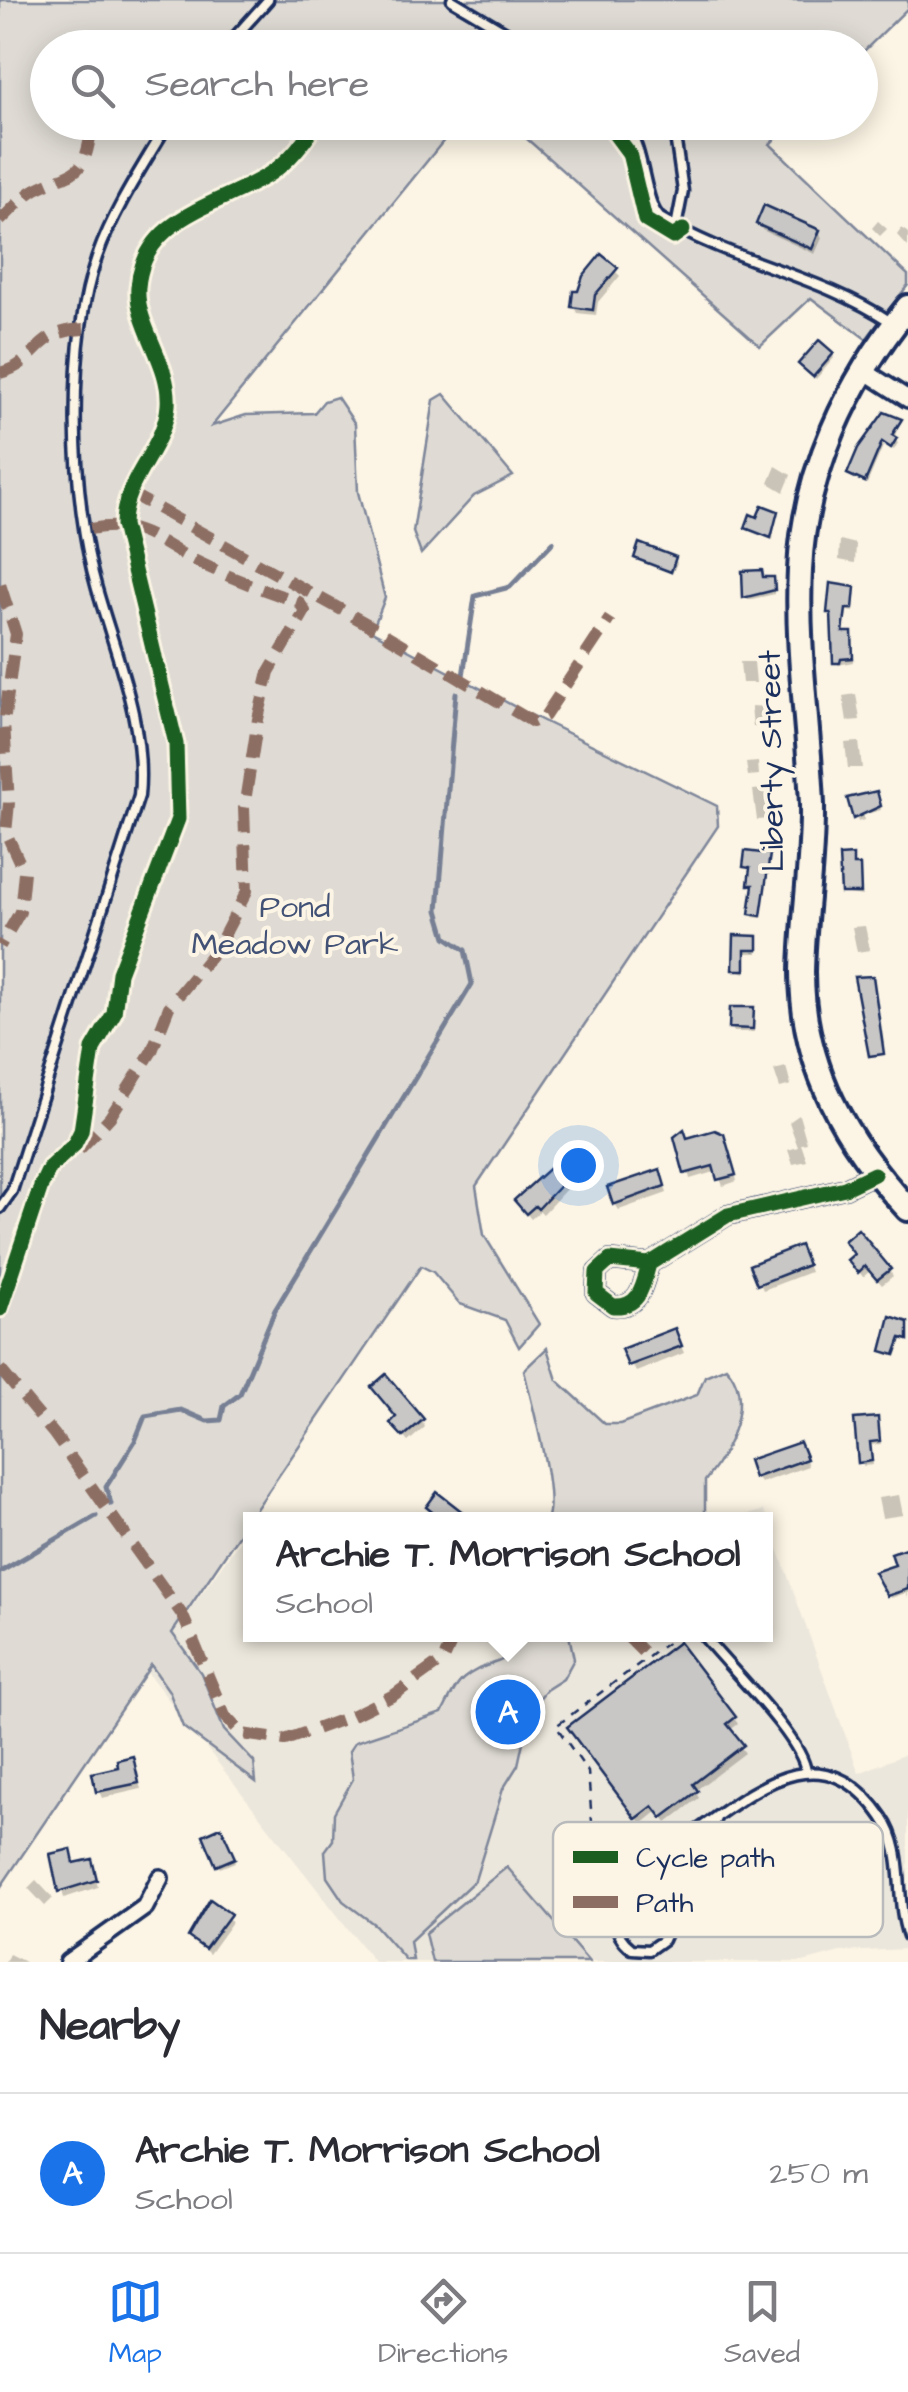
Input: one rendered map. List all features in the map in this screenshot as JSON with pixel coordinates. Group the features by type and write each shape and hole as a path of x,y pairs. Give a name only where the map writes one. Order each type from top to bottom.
{"main road":[{"name":"Liberty Street","path":"901,315 861,370 831,438 801,555 812,815 802,970 810,1026 827,1093 847,1135 874,1174 908,1209"}],"street":[{"path":"861,370 908,400"},
{"path":"649,1264 728,1214 853,1186 874,1174"},
{"path":"68,1962 146,1907 160,1878"}],"lane":[{"path":"241,30 268,0"},
{"path":"452,0 503,30"},
{"path":"0,1208 12,1190 139,796 137,734 84,530 77,403 96,258 118,209 158,140"},
{"path":"635,140 642,154 652,208 676,226 789,276 901,315"},
{"path":"676,140 683,191 676,226"},
{"path":"708,1642 737,1678 762,1701 804,1757 806,1772"},
{"path":"709,1822 757,1786 806,1772 847,1784 884,1820 895,1844 908,1936"},
{"path":"714,1822 717,1816"},
{"path":"622,1937 627,1946 644,1951 659,1944 662,1937"}],"path":[{"path":"592,1822 588,1772 556,1726 668,1642"}],"shaded area":[{"path":"773,1535 859,1773 908,1753 908,1949 840,1952 803,1962 374,1962 146,1671 243,1536 243,1642 773,1642"}],"green space":[{"name":"Pond Meadow Park","path":"0,0 908,0 908,8 878,37 878,30 30,30 30,140 444,140 212,426 246,415 314,413 324,401 337,397 355,424 358,492 385,598 372,631 523,711 717,806 718,826 476,1186 484,1235 539,1324 519,1347 505,1320 460,1304 433,1272 421,1266 254,1512 243,1512 243,1528 172,1633 201,1673 224,1730 254,1762 256,1782 183,1727 169,1691 151,1665 0,1888"},
{"path":"528,140 774,140 770,144 908,275 908,285 866,339 811,298 760,346"},
{"path":"444,394 513,476 474,496 421,554 413,532 434,400"},
{"path":"547,1348 557,1380 605,1424 620,1424 697,1395 705,1376 726,1367 735,1380 739,1410 730,1441 705,1481 705,1512 548,1512 546,1470 524,1370"},
{"path":"521,1642 570,1642 574,1659 563,1679 546,1690 530,1710 518,1765 503,1789 475,1880 410,1941 413,1960 406,1960 375,1925 343,1901 327,1877 325,1851 333,1840 334,1813 353,1779 349,1751 355,1742 442,1713 463,1679 506,1658"},
{"path":"507,1867 553,1920 553,1937 567,1937 589,1962 432,1962 425,1933"}],"building":[{"path":"764,205 820,230 812,249 756,224"},
{"path":"601,254 618,268 595,295 593,310 571,307 573,291 578,291 583,276"},
{"path":"819,340 834,353 813,377 798,364"},
{"path":"884,412 902,419 892,435 897,438 891,448 882,442 865,482 847,474 858,448"},
{"path":"762,505 778,511 771,538 745,528 750,514 757,517"},
{"path":"639,543 676,557 671,572 634,558"},
{"path":"762,570 763,577 774,577 775,590 743,598 742,571"},
{"path":"830,583 855,587 853,609 846,609 843,632 852,632 853,658 841,659 840,663 833,663 831,613 827,613"},
{"path":"877,791 881,806 853,819 847,798"},
{"path":"745,851 770,854 761,916 749,914 753,885 748,885 750,868 743,867"},
{"path":"853,855 853,865 860,865 861,893 841,893 839,856"},
{"path":"734,935 758,936 758,950 745,950 745,970 733,970"},
{"path":"873,976 884,1054 869,1056 854,977"},
{"path":"730,1007 754,1007 753,1029 729,1028"},
{"path":"684,1129 687,1138 715,1130 724,1134 736,1175 717,1180 713,1166 684,1174 674,1137"},
{"path":"555,1163 568,1177 538,1209 535,1206 526,1214 514,1200"},
{"path":"660,1169 665,1186 613,1205 607,1187"},
{"path":"858,1229 891,1269 877,1280 865,1266 858,1273 847,1260 854,1254 844,1241"},
{"path":"800,1245 808,1265 757,1285 749,1265"},
{"path":"890,1316 908,1322 908,1340 901,1338 895,1355 881,1351"},
{"path":"675,1328 682,1346 628,1366 621,1349"},
{"path":"386,1374 424,1419 403,1437 390,1423 396,1417 371,1387"},
{"path":"878,1417 880,1441 870,1442 872,1461 858,1463 854,1419"},
{"path":"800,1442 807,1459 754,1478 748,1460"},
{"path":"437,1492 463,1512 432,1512 426,1507"},
{"path":"908,1547 908,1589 887,1596 874,1572 895,1565 891,1553"},
{"path":"679,1642 736,1717 727,1724 744,1745 693,1784 698,1791 662,1818 653,1806 636,1819 567,1727"},
{"path":"133,1756 139,1783 96,1792 92,1773 118,1767 117,1760"},
{"path":"221,1827 235,1858 216,1866 203,1835"},
{"path":"71,1849 74,1863 92,1859 97,1880 58,1892 50,1854"},
{"path":"210,1899 231,1914 205,1949 188,1937"}],"waterway":[{"path":"463,676 475,596 510,587 553,542"},
{"path":"111,1504 106,1487 135,1441 145,1416 181,1410 207,1421 221,1420 224,1406 240,1394 275,1310 472,984 465,950 446,937 438,910 456,693"},
{"path":"0,1572 96,1516"}],"marked path":[{"path":"0,221 31,192 77,170 89,140"},
{"path":"0,373 23,362 55,335 84,329"},
{"path":"126,491 369,625 533,722 545,716 610,618"},
{"path":"79,1150 110,1117 152,1051 169,1007 218,947 247,891 244,808 258,719 269,672 305,611 299,602 226,575 147,534 120,527 84,530"},
{"path":"0,584 16,634 4,723 9,803 6,833 24,872 20,912 0,946"},
{"path":"0,1369 54,1434 183,1616 225,1716 242,1734 285,1740 349,1717 394,1695 444,1659 451,1642"},
{"path":"633,1642 648,1657"}],"cycle path":[{"path":"0,1309 41,1186 50,1167 74,1145 81,1131 93,1049 114,1013 119,973 178,819 176,744 123,525 130,493 160,436 168,405 164,374 139,302 143,262 170,227 278,168 304,140"},
{"path":"619,140 629,153 645,220 673,237 683,230"},
{"path":"649,1264 639,1294 629,1303 613,1306 596,1293 597,1272 610,1260 649,1264 728,1215 845,1188 874,1174"}],"place":[{"name":"Archie T. Morrison School","path":"508,1712"}]}
